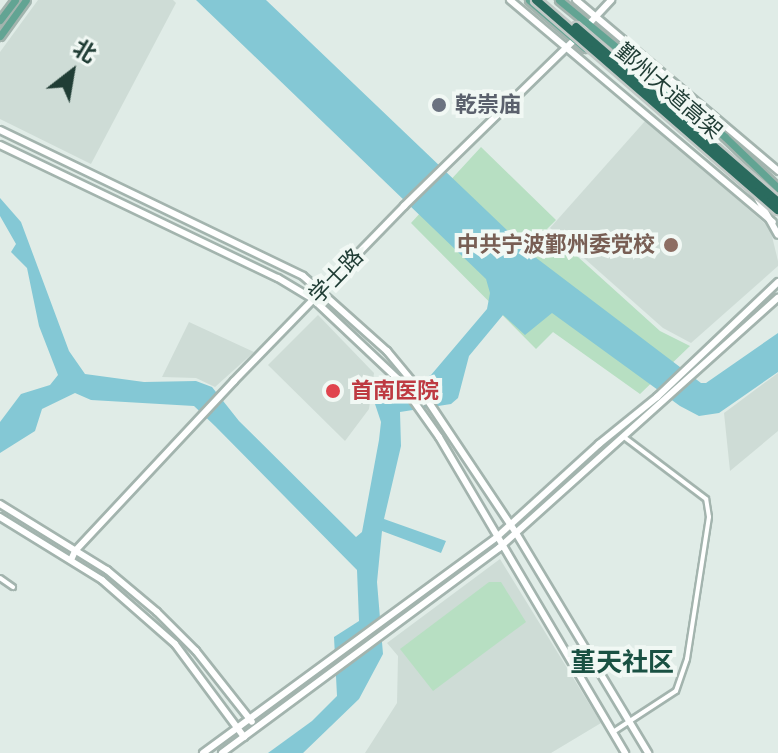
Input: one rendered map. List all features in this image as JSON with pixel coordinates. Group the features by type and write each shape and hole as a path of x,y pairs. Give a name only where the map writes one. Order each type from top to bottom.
{"highway":[{"name":"鄞州大道高架","path":"536,0 778,211"},
{"name":"鄞州大道高架","path":"545,0 778,202"}],"main road":[{"path":"0,20 3,9 15,0"},
{"path":"0,36 26,0"},
{"path":"529,0 778,211"},
{"path":"559,0 725,137 778,188"}],"street":[{"path":"510,0 773,222"},
{"path":"576,0 778,171"},
{"name":"学士路","path":"71,560 75,551 313,299 611,0"},
{"path":"0,130 303,276 387,351 426,398 516,533 648,753"},
{"path":"0,145 278,278 313,299 398,379 439,437 625,753"},
{"path":"753,190 778,235"},
{"path":"203,753 498,536 599,444 657,397 778,282"},
{"path":"222,753 503,545 778,298"},
{"path":"613,732 629,725 676,691 687,659 709,517 706,499 624,437"},
{"path":"0,504 107,570 157,612 196,651 256,728"},
{"path":"0,517 102,580 175,644 244,737"},
{"path":"0,578 13,587"}],"shaded area":[{"path":"38,0 173,0 176,3 91,164 0,119 0,52"},
{"name":"中共宁波鄞州委党校","path":"646,120 770,228 778,261 778,266 691,343 663,328 550,228"},
{"name":"首南医院","path":"318,315 374,373 369,409 345,441 268,365"},
{"path":"189,322 254,352 215,387 196,378 162,377"},
{"path":"778,373 778,431 730,471 724,413"},
{"path":"500,559 601,723 551,753 365,753 397,703 398,656 387,643"}],"green space":[{"path":"481,147 556,220 547,229 660,331 690,346 640,394 553,332 536,349 411,223"},
{"path":"489,582 501,582 526,622 433,691 400,649"}],"water":[{"path":"196,0 266,0 535,257 701,383 706,383 778,333 778,372 719,413 699,416 680,406 552,313 525,335 503,315 469,356 458,398 451,404 400,412 401,446 384,519 446,541 441,553 382,531 377,582 383,654 359,699 303,753 268,753 312,721 337,696 334,637 359,621 357,570 215,426 194,406 91,400 75,393 42,409 35,431 0,453 0,422 21,394 50,385 58,375 39,326 27,268 11,252 16,244 0,216 0,198 21,222 69,351 85,374 144,382 196,381 212,387 239,421 356,537 362,532 379,440 381,422 375,404 380,399 379,389 388,396 431,375 487,309 490,293 486,279"}],"place":[{"name":"乾崇庙","path":"439,105"},
{"name":"中共宁波鄞州委党校","path":"671,245"},
{"name":"首南医院","path":"333,391"}],"district":[{"name":"堇天社区","path":"622,663"}]}
